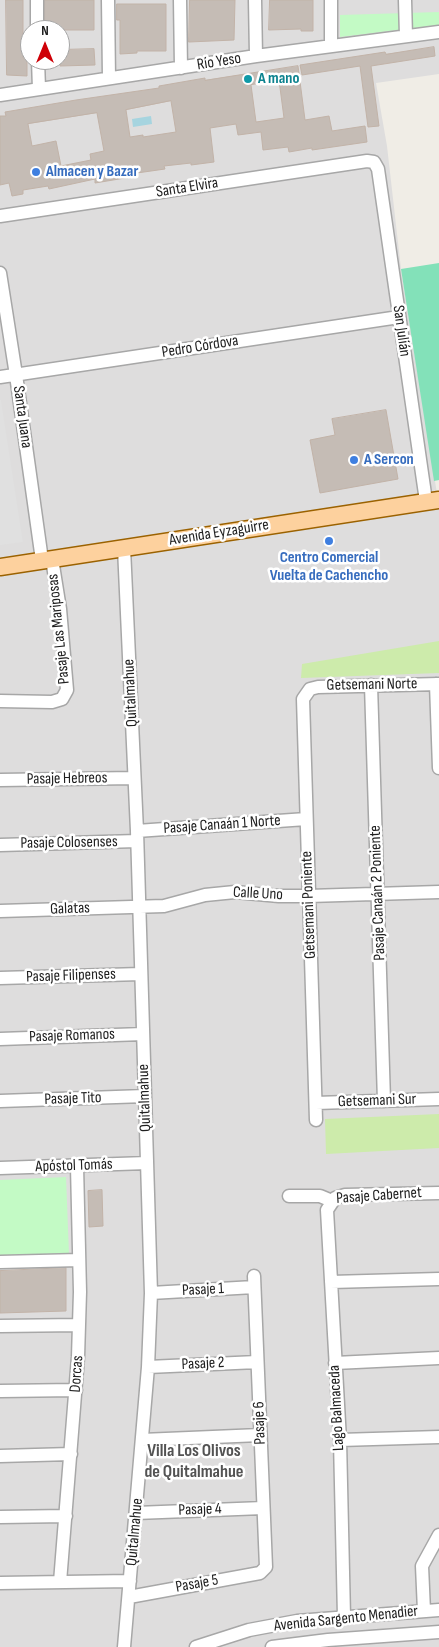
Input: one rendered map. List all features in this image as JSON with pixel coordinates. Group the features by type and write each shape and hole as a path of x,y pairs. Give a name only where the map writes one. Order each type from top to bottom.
{"main road":[{"name":"Avenida Eyzaguirre","path":"0,567 433,500"}],"street":[{"path":"37,0 37,20"},
{"path":"108,0 110,78"},
{"path":"180,0 181,68"},
{"path":"255,0 256,56"},
{"path":"331,0 332,46"},
{"path":"405,0 406,36"},
{"name":"Río Yeso","path":"0,95 256,56 439,32"},
{"path":"38,70 38,89"},
{"name":"Santa Elvira","path":"0,216 358,162 374,162"},
{"name":"San Julián","path":"374,162 378,169 399,317 433,500"},
{"name":"Santa Juana","path":"0,273 47,560"},
{"name":"Pedro Córdova","path":"0,377 399,317"},
{"name":"Quitalmahue","path":"124,548 137,836 151,1293 148,1367 124,1647"},
{"name":"Pasaje Las Mariposas","path":"0,701 52,702 62,699 67,690 60,609 47,560"},
{"path":"438,684 439,768"},
{"name":"Getsemani Norte","path":"307,691 318,687 438,684"},
{"name":"Pasaje Canaán 2 Poniente","path":"371,685 384,1101"},
{"name":"Getsemani Poniente","path":"307,691 302,703 316,1120"},
{"name":"Pasaje Hebreos","path":"0,780 134,778"},
{"name":"Pasaje Canaán 1 Norte","path":"137,836 306,820"},
{"name":"Pasaje Colosenses","path":"0,844 137,836"},
{"name":"Calle Uno","path":"139,907 164,906 205,895 235,892 279,896 309,896 439,892"},
{"name":"Galatas","path":"0,911 139,907"},
{"name":"Pasaje Filipenses","path":"0,978 141,974"},
{"name":"Pasaje Romanos","path":"0,1039 143,1034"},
{"name":"Pasaje Tito","path":"0,1101 145,1096"},
{"name":"Getsemani Sur","path":"316,1103 439,1100"},
{"name":"Apóstol Tomás","path":"0,1168 147,1163"},
{"name":"Dorcas","path":"60,1582 76,1390 79,1325 77,1166"},
{"name":"Pasaje Cabernet","path":"289,1196 320,1196 332,1201 345,1195 439,1193"},
{"name":"Lago Balmaceda","path":"332,1201 327,1215 340,1440 344,1617"},
{"path":"0,1262 79,1260"},
{"path":"330,1282 439,1279"},
{"name":"Pasaje 1","path":"151,1293 254,1281"},
{"name":"Pasaje 6","path":"254,1281 265,1570"},
{"path":"0,1326 79,1325"},
{"path":"335,1362 439,1358"},
{"name":"Pasaje 2","path":"148,1367 258,1362"},
{"path":"0,1392 76,1390"},
{"path":"142,1440 260,1435"},
{"path":"340,1440 439,1437"},
{"path":"0,1456 71,1454"},
{"name":"Pasaje 4","path":"136,1513 263,1508"},
{"path":"0,1517 66,1516"},
{"path":"424,1611 422,1566 439,1536"},
{"name":"Pasaje 5","path":"129,1597 260,1573 265,1570"},
{"path":"0,1583 130,1581"},
{"name":"Avenida Sargento Menadier","path":"196,1647 249,1630 275,1625 344,1617 439,1610"},
{"name":"Avenida Sargento Menadier","path":"272,1647 395,1641 439,1632"}],"shaded area":[{"path":"0,0 439,0 439,74 376,83 387,146 401,269 439,506 439,1647 0,1647"},
{"path":"0,400 23,542 0,545"}],"green space":[{"path":"439,12 439,25 340,37 340,15"},
{"path":"439,263 439,480 434,481 401,269"},
{"path":"439,641 439,673 301,678 302,664"},
{"path":"439,1114 439,1148 326,1154 325,1119"},
{"path":"66,1177 69,1254 0,1256 0,1180"}],"water":[{"path":"151,116 152,124 133,127 132,119"}],"building":[{"path":"6,0 23,0 23,20 20,20 20,70 27,70 27,76 7,75"},
{"path":"45,0 94,0 94,30 70,30 70,20 45,20"},
{"path":"190,0 235,0 234,40 189,42"},
{"path":"270,0 313,0 313,31 301,31 301,29 269,30"},
{"path":"117,4 166,4 166,51 137,51 137,53 120,54 120,20 117,20"},
{"path":"434,47 435,56 371,66 379,126 368,127 360,66 302,75 300,65 385,52 386,54"},
{"path":"94,49 95,65 70,66 70,50"},
{"path":"298,66 305,120 329,116 332,131 365,126 367,142 289,152 288,147 263,150 261,132 238,135 236,124 210,128 214,162 164,166 165,169 137,173 137,176 95,183 95,179 49,189 48,186 23,190 23,194 12,196 9,183 0,185 0,116 6,116 5,112 159,88 159,86 205,78 205,80","holes":["279,80 284,118 256,122 251,85","171,101 176,132 130,137 126,110","97,113 104,151 90,154 91,160 61,166 56,141 32,146 28,124"]},
{"name":"A Sercon","path":"386,410 398,479 320,493 310,440 335,435 332,419"},
{"path":"102,1190 103,1226 89,1227 88,1191"},
{"path":"66,1268 66,1311 0,1313 0,1271"}],"place":[{"name":"A mano","path":"248,79"},
{"name":"Almacen y Bazar","path":"36,172"},
{"name":"A Sercon","path":"354,460"},
{"name":"Centro Comercial Vuelta de Cachencho","path":"329,541"}],"district":[{"name":"Villa Los Olivos de Quitalmahue","path":"194,1461"}]}
